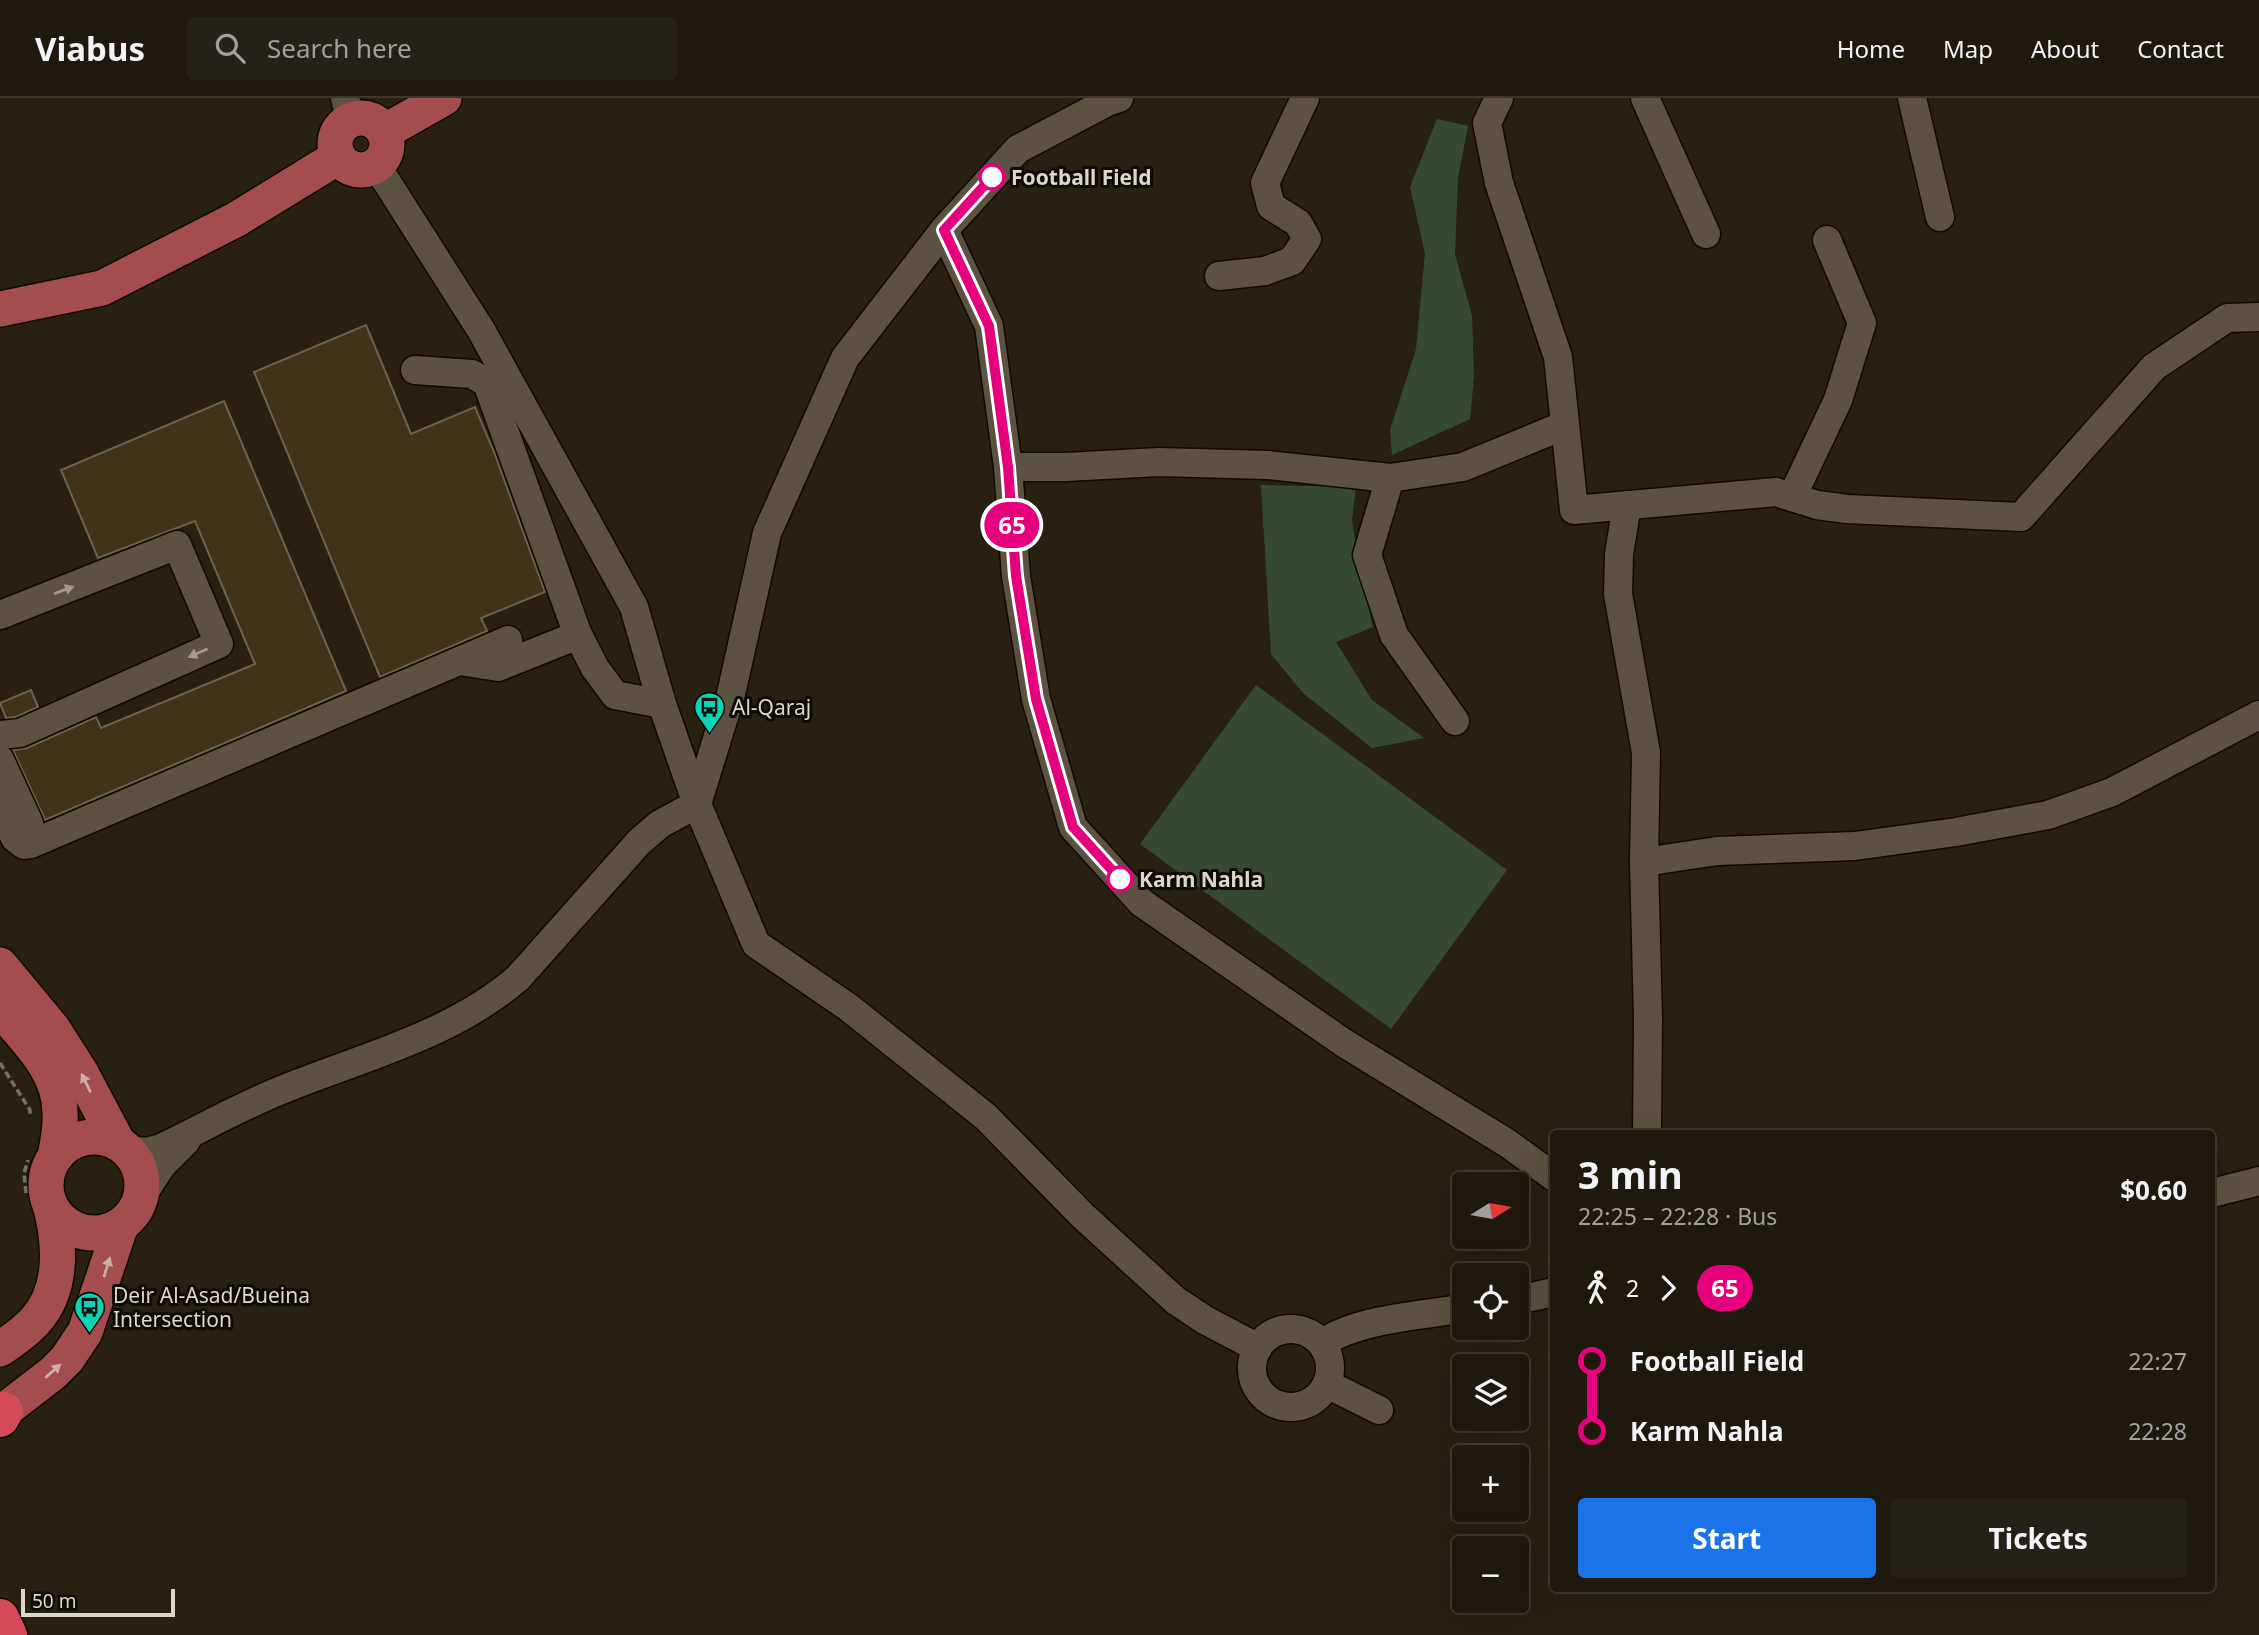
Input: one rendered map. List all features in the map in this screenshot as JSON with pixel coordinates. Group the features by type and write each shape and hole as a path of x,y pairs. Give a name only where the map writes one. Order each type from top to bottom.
{"highway":[{"path":"0,1618 8,1635"}],"main road":[{"path":"384,132 444,98"},
{"path":"347,109 374,120 384,132 387,146 385,155 376,165 355,170 346,166 338,157 334,141 347,109"},
{"path":"0,309 102,288 237,219 338,157"},
{"path":"0,965 53,1029 121,1146 138,1167 142,1183 85,1332 67,1359 1,1414"},
{"path":"0,1009 38,1053 54,1082 60,1113 55,1157"},
{"path":"0,1349 36,1320 47,1303 54,1282 57,1238 46,1190 47,1175 55,1157 73,1141 88,1137 103,1138 121,1146"},
{"path":"50,1204 68,1226 95,1233 109,1231 130,1212"}],"street":[{"path":"121,1146 146,1152 159,1149 249,1103 448,1024 496,997 542,952 639,842 660,824 697,804 731,694 767,533 845,358 944,230 1018,149 1119,98"},
{"path":"1219,276 1265,271 1292,261 1307,239 1298,223 1271,206 1265,183 1305,98"},
{"path":"1499,98 1487,123 1497,171 1558,357 1574,510 1776,492 1817,505 1847,509 2021,517 2154,367 2227,318 2259,317"},
{"path":"1645,98 1706,234"},
{"path":"1912,98 1940,217"},
{"path":"376,165 481,330 634,607 662,704 697,804 755,944 848,1007 986,1117 1082,1215 1175,1300 1205,1320 1258,1348"},
{"path":"944,230 989,326 1008,467 1016,576 1036,699 1073,827 1142,903 1344,1043 1507,1143 1550,1174"},
{"path":"1791,497 1838,400 1862,323 1828,240"},
{"path":"415,370 472,374 487,383 578,635 595,668 615,695 662,704"},
{"path":"1008,467 1159,462 1268,465 1390,478 1464,467 1565,425"},
{"path":"1390,478 1367,555 1394,635 1455,721"},
{"path":"1627,505 1619,554 1618,594 1646,753 1644,862 1648,1019 1647,1130"},
{"path":"0,615 177,545 219,644 20,733 0,735"},
{"path":"460,661 498,667 578,635"},
{"path":"0,804 15,838 24,845 37,842 508,640"},
{"path":"1644,862 1717,851 1855,846 1956,832 2048,815 2112,792 2259,715"},
{"path":"0,760 37,842"},
{"path":"130,1212 162,1165 199,1130"},
{"path":"2215,1192 2259,1181"},
{"path":"1529,1297 1550,1293"},
{"path":"1322,1343 1356,1326 1452,1310"},
{"path":"1286,1329 1300,1329 1312,1334 1322,1343 1331,1367 1327,1384 1315,1400 1304,1406 1278,1406 1267,1400 1258,1390 1253,1378 1252,1364 1263,1340 1286,1329"},
{"path":"1327,1384 1379,1410"}],"green space":[{"path":"1437,119 1468,126 1458,178 1455,254 1472,316 1474,376 1470,419 1392,455 1390,430 1416,349 1425,253 1410,187"},
{"path":"1261,485 1356,487 1352,520 1360,574 1373,627 1336,642 1372,700 1424,738 1372,748 1303,693 1271,654"},
{"path":"1256,685 1507,870 1391,1029 1140,844"}],"building":[{"path":"366,325 411,434 475,407 545,592 481,618 487,631 380,677 254,372"},
{"path":"224,401 346,691 45,820 13,750 27,748 96,717 101,728 255,664 195,521 98,558 61,470"},
{"path":"31,690 38,707 16,717 6,718 0,703"}],"bus line":[{"name":"65","path":"992,177 944,230 989,326 1008,467 1016,576 1036,699 1073,827 1120,879"}],"place":[{"name":"Football Field","path":"992,177"},
{"name":"Al-Qaraj","path":"709,734"},
{"name":"Karm Nahla","path":"1120,879"},
{"name":"Deir Al-Asad/Bueina Intersection","path":"90,1334"}]}
